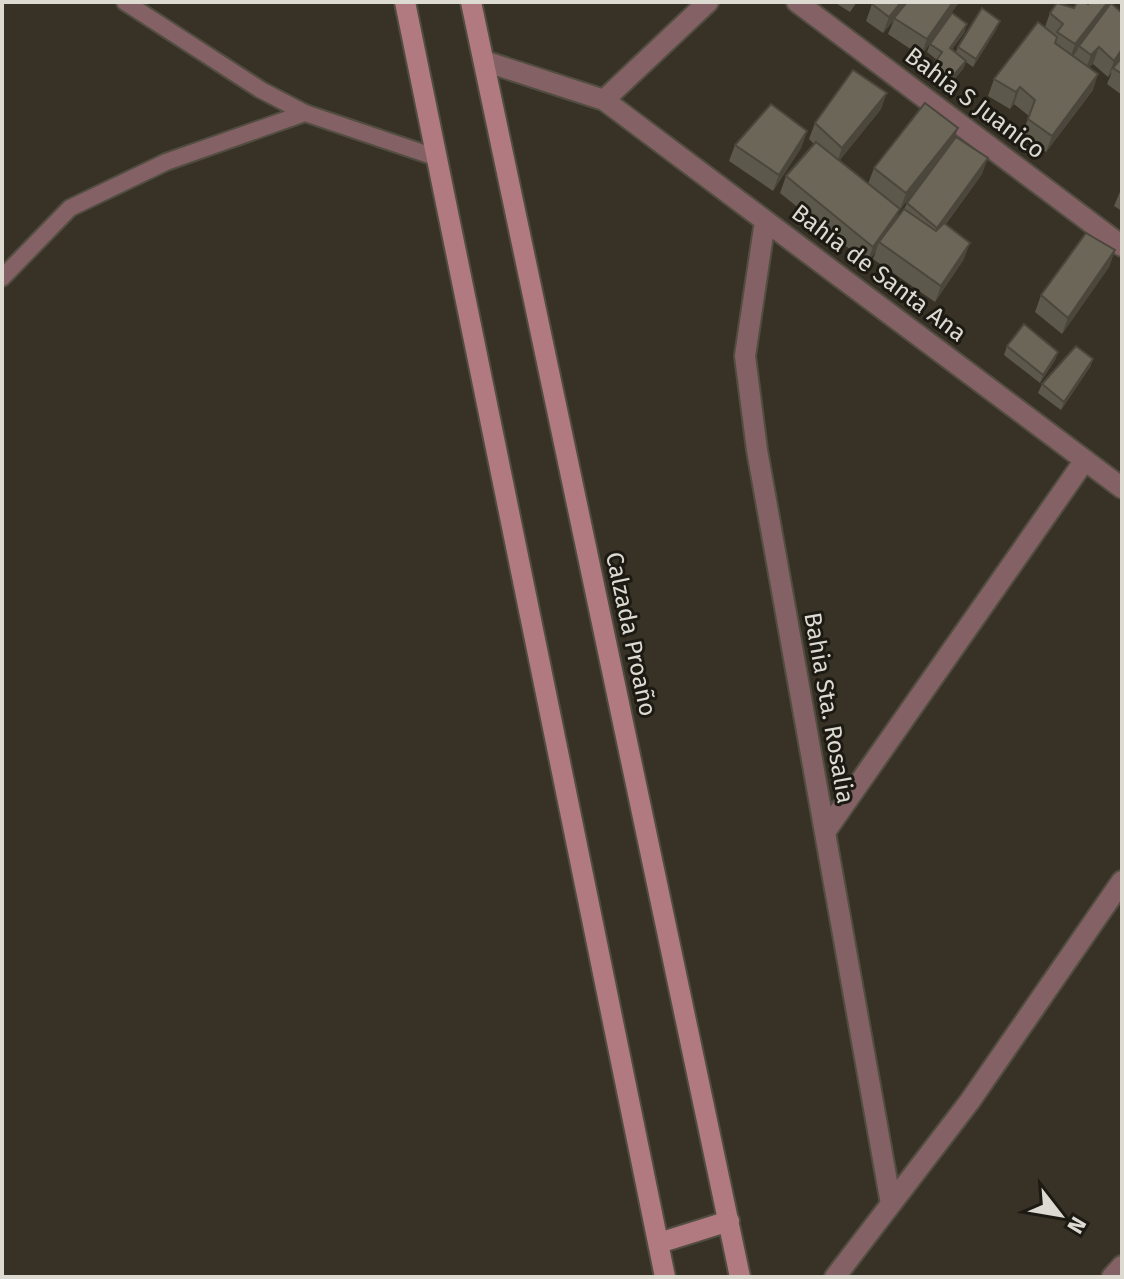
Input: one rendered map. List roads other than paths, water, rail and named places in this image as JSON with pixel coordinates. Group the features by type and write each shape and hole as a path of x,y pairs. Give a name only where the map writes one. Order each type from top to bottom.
{"main road":[{"path":"405,2 665,1277"},
{"name":"Calzada Proaño","path":"471,2 740,1277"},
{"path":"659,1243 729,1221"}],"street":[{"path":"604,100 708,2"},
{"name":"Bahia S Juanico","path":"797,2 1122,246"},
{"name":"Bahia de Santa Ana","path":"484,61 604,100 1122,488"},
{"name":"Bahia Sta. Rosalia","path":"765,221 745,356 757,450 891,1204"},
{"path":"825,832 1085,460"},
{"path":"835,1277 970,1101 1122,881"},
{"path":"1112,1277 1122,1266"}],"lane":[{"path":"125,2 261,90 305,113 438,158"},
{"path":"2,278 70,208 166,162 305,113"}]}
